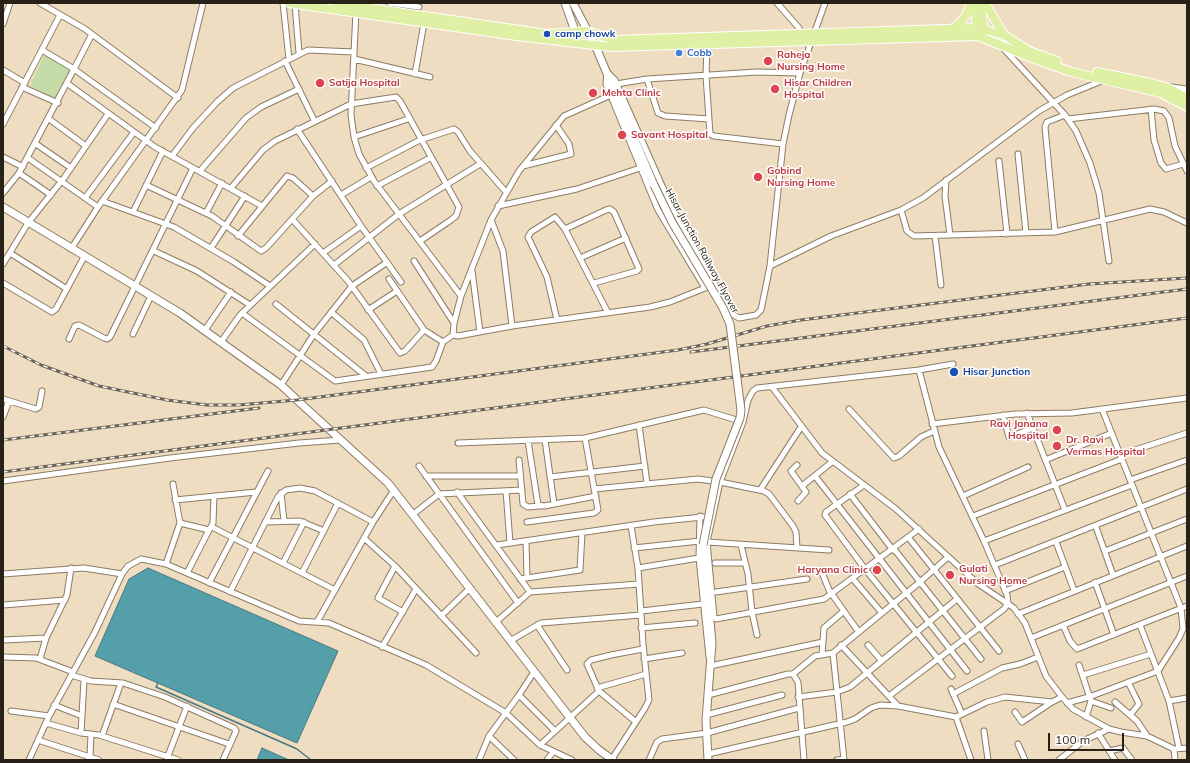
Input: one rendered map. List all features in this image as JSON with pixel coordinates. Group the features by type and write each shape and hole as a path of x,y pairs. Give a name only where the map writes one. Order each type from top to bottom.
{"main road":[{"path":"336,3 356,10"},
{"path":"951,29 960,23 967,14 970,3"},
{"path":"974,3 980,31"},
{"path":"980,3 980,31"},
{"path":"985,3 1004,35"},
{"path":"292,4 356,10 418,12 547,34 587,31 614,40 813,37 980,31 998,44 1032,58 1058,67 1161,93 1187,107"},
{"path":"418,12 424,23 611,47 707,44 801,37"},
{"path":"813,37 951,29 980,31 1004,35 1029,51 1073,67 1168,88 1187,98"}],"street":[{"path":"3,21 10,3"},
{"path":"40,3 92,34 178,98"},
{"path":"71,249 102,201 178,98 184,83 203,3"},
{"path":"283,3 287,60 314,120"},
{"path":"389,3 418,12"},
{"path":"565,3 575,31"},
{"name":"Hisar Junction Railway Flyover","path":"573,3 595,45 654,185 672,222 726,312 730,324 740,418 716,479 703,543 712,643 706,715 708,757"},
{"path":"778,3 799,28 801,37"},
{"path":"705,288 658,210 605,80 607,72 612,76 616,84 671,206 734,316 739,318 756,315 761,310 770,266 783,144 800,73 825,3"},
{"path":"292,4 299,53"},
{"path":"356,10 351,104 354,136 366,168 377,186 461,296"},
{"path":"3,124 60,15"},
{"path":"415,74 424,23"},
{"path":"3,193 19,173 36,144 68,84 92,34"},
{"path":"707,44 706,76 709,132 714,136 783,144"},
{"path":"998,44 1067,117 1083,144 1099,193 1109,260"},
{"path":"172,156 193,128 228,92 299,53 316,49 354,52"},
{"path":"42,50 74,69 156,128"},
{"path":"354,59 430,77"},
{"path":"3,70 24,85 58,103"},
{"path":"616,84 648,79 757,72 800,73"},
{"path":"648,79 658,112 665,116 709,119"},
{"path":"770,266 831,236 901,210 923,198 1040,111 1053,103 1105,79"},
{"path":"68,84 163,152 262,206"},
{"path":"1168,88 1187,90"},
{"path":"200,171 246,118 261,107 299,89"},
{"path":"453,335 454,323 461,296 491,220 506,192 523,166 556,125 571,112 611,95"},
{"path":"231,188 263,150 297,129 351,104 396,97 400,101 408,119 459,207 458,212 451,220 420,242"},
{"path":"1055,232 1044,131 1047,122 1067,117 1159,109 1167,114 1174,146 1187,171"},
{"path":"1151,110 1154,140 1161,163 1166,169 1183,164"},
{"path":"3,264 28,223 62,182 108,114"},
{"path":"49,119 86,146"},
{"path":"354,136 408,119"},
{"path":"523,166 571,154 569,144 556,125"},
{"path":"297,129 386,263 401,282"},
{"path":"366,168 420,140 456,129 480,164 506,192"},
{"path":"85,198 134,132"},
{"path":"36,144 71,168"},
{"path":"133,212 163,152"},
{"path":"1018,154 1026,233"},
{"path":"3,156 23,167"},
{"path":"28,158 98,207"},
{"path":"377,186 430,158"},
{"path":"999,161 1007,234"},
{"path":"334,265 399,214 480,164"},
{"path":"69,339 76,326 79,325 104,338 109,338 154,251 193,168"},
{"path":"498,206 576,189 640,168"},
{"path":"19,173 50,195"},
{"path":"238,236 287,176 293,178 313,196"},
{"path":"341,195 371,177"},
{"path":"946,180 945,196 950,235"},
{"path":"146,185 206,213 257,250 263,250 313,196 332,181"},
{"path":"206,213 222,183"},
{"path":"936,188 945,196"},
{"path":"210,248 245,196"},
{"path":"102,201 166,224 210,248 270,286"},
{"path":"3,207 151,296 204,330 281,385 394,490 569,718 592,744 613,760 648,700 638,568 631,526"},
{"path":"565,229 610,209 614,212 638,270 594,284"},
{"path":"901,210 906,228 910,234 935,236 1055,232 1139,211 1157,209 1187,223"},
{"path":"557,320 547,277 528,237 531,232 556,217 565,229 608,313"},
{"path":"292,219 352,286 400,353 405,351 424,330"},
{"path":"491,220 503,251 512,326"},
{"path":"323,253 361,226"},
{"path":"935,236 941,285"},
{"path":"580,258 626,238"},
{"path":"221,342 242,313 315,244"},
{"path":"154,251 197,271 250,305"},
{"path":"10,253 67,289"},
{"path":"3,283 51,312 56,309 84,257"},
{"path":"414,261 454,323"},
{"path":"281,385 314,334 352,286 386,263"},
{"path":"472,270 480,332"},
{"path":"388,279 424,330 442,342"},
{"path":"242,313 335,381 432,367 436,361 442,342 453,335 458,336 512,326 659,305 705,288 714,283"},
{"path":"368,310 396,291"},
{"path":"204,330 230,292"},
{"path":"132,334 151,296"},
{"path":"276,304 366,376"},
{"path":"331,312 364,340 381,374"},
{"path":"823,642 711,663 708,654 699,558 713,516 720,482 743,422 748,400 756,388 920,370 950,366 953,364"},
{"path":"889,696 1004,609 1008,603 1005,591 984,540 939,447 932,424 920,370"},
{"path":"772,387 822,453 896,509 977,583 1008,603 1025,623 1046,676 1067,703 1086,717 1109,729 1147,736 1176,749 1187,748"},
{"path":"3,399 9,402 38,409 42,391"},
{"path":"932,424 1003,415 1072,413 1187,398"},
{"path":"3,417 9,402"},
{"path":"849,409 894,458 899,456 920,437 934,431"},
{"path":"1067,703 1090,699 1158,670 1185,629 1181,608 1102,409"},
{"path":"458,443 586,438 704,410 743,422"},
{"path":"1027,414 1065,510"},
{"path":"1003,415 1009,437 1033,428"},
{"path":"639,425 647,483"},
{"path":"760,490 801,426"},
{"path":"1045,460 1112,433"},
{"path":"973,516 1121,457 1187,433"},
{"path":"527,522 597,512 598,508 586,438"},
{"path":"3,481 170,458 299,443 341,440"},
{"path":"544,440 554,504"},
{"path":"528,441 536,502 540,506"},
{"path":"519,460 523,502 525,506 540,506 596,496"},
{"path":"984,540 1065,510 1187,460"},
{"path":"802,486 832,462"},
{"path":"797,465 791,471 806,494 798,501"},
{"path":"419,466 518,603"},
{"path":"550,477 645,466"},
{"path":"963,496 1028,467"},
{"path":"209,583 268,471"},
{"path":"426,476 520,476"},
{"path":"815,476 967,671"},
{"path":"594,489 698,479 760,490 769,494 793,526 796,532 797,548"},
{"path":"166,564 180,523 172,484"},
{"path":"864,485 836,504 826,512 825,515 865,569 952,676"},
{"path":"230,592 281,493 290,489 308,489 321,493 373,522"},
{"path":"995,565 1187,489"},
{"path":"317,622 373,522 394,490"},
{"path":"412,515 439,494 522,490"},
{"path":"506,491 510,543"},
{"path":"176,500 256,492"},
{"path":"458,492 530,592"},
{"path":"281,493 284,521"},
{"path":"850,494 966,638 981,659"},
{"path":"188,573 210,528 214,496"},
{"path":"302,573 338,502"},
{"path":"497,545 700,516 713,516"},
{"path":"700,516 714,617 719,620 752,612 817,601 831,594 853,579 919,529"},
{"path":"1105,551 1187,519"},
{"path":"265,522 304,522 324,531"},
{"path":"283,564 304,522"},
{"path":"180,523 210,528 234,537 335,590"},
{"path":"1096,526 1113,575"},
{"path":"520,579 580,570 582,533"},
{"path":"908,537 999,651"},
{"path":"364,538 395,566 476,653"},
{"path":"526,541 527,577"},
{"path":"1056,542 1074,590"},
{"path":"634,548 703,543 829,550"},
{"path":"741,545 751,587 752,612 757,636"},
{"path":"1018,614 1074,590 1187,546"},
{"path":"708,695 793,674 815,656 832,653 935,570 948,557"},
{"path":"638,568 699,558"},
{"path":"28,760 54,704 95,632 122,574 128,566 141,559 166,564 299,621 329,623 440,672 506,713 540,745 572,760"},
{"path":"715,563 745,562"},
{"path":"395,566 378,598 403,612"},
{"path":"1005,591 1065,567"},
{"path":"40,659 46,638 65,600 71,568"},
{"path":"3,574 84,568 122,574"},
{"path":"821,570 831,594 858,631"},
{"path":"1031,638 1187,576"},
{"path":"716,592 807,579"},
{"path":"853,579 882,613"},
{"path":"1095,582 1114,635"},
{"path":"496,622 530,592 639,584"},
{"path":"441,616 470,588"},
{"path":"382,647 416,589"},
{"path":"798,697 837,692 850,687 957,599"},
{"path":"3,605 65,600"},
{"path":"510,641 545,622 641,613 703,604"},
{"path":"1063,625 1076,649 1187,606"},
{"path":"822,654 825,625 844,611"},
{"path":"642,628 695,623"},
{"path":"537,625 567,670"},
{"path":"1140,625 1169,701 1176,749 1175,760"},
{"path":"3,640 46,638"},
{"path":"841,645 898,706"},
{"path":"868,645 881,660"},
{"path":"636,722 598,690 587,665 588,662 612,655 643,649"},
{"path":"644,658 682,653"},
{"path":"832,653 844,760 837,760"},
{"path":"1083,675 1151,654"},
{"path":"3,657 32,657 40,659 84,680 121,683 187,706 234,728 236,731 229,744 224,760"},
{"path":"962,714 952,692 1002,668 1020,664 1038,657"},
{"path":"1079,666 1090,699 1086,717"},
{"path":"479,760 488,736 519,695 534,672"},
{"path":"540,745 598,690 646,674"},
{"path":"793,674 798,682 804,760"},
{"path":"81,733 84,680"},
{"path":"1128,682 1139,704 1130,715"},
{"path":"102,736 121,683"},
{"path":"706,715 782,694"},
{"path":"519,695 555,731"},
{"path":"708,757 841,724 855,719 871,708 880,705 898,706 956,717 987,702 1005,697 1052,702"},
{"path":"1015,712 1022,722 1062,697"},
{"path":"1169,701 1187,698"},
{"path":"1090,699 1111,708"},
{"path":"1115,702 1141,726 1147,736"},
{"path":"54,704 82,716"},
{"path":"113,704 229,744"},
{"path":"168,756 187,706"},
{"path":"649,760 660,740 707,733 799,708"},
{"path":"11,712 49,716"},
{"path":"956,717 971,760"},
{"path":"46,723 81,733 102,736 178,760"},
{"path":"1059,760 1071,749 1098,733 1109,729"},
{"path":"984,731 988,760"},
{"path":"1098,733 1115,760"},
{"path":"90,757 91,734"},
{"path":"488,736 514,760"},
{"path":"38,740 99,760"},
{"path":"1018,744 1025,760"},
{"path":"1109,751 1123,748 1132,760"},
{"path":"547,760 554,752"}],"green space":[{"path":"45,53 73,70 56,99 30,86"}],"water":[{"path":"148,568 338,651 297,743 95,656 129,579"},
{"path":"262,748 289,760 257,760"}],"waterway":[{"path":"158,683 156,687 297,749 311,760"}],"railway":[{"path":"3,346 41,365 99,386 167,400 207,405 238,405 297,400 678,350 707,344 767,326 801,320 1089,284 1187,278"},
{"path":"691,352 1187,289"},
{"path":"3,472 1187,318"},
{"path":"3,440 259,408"}],"place":[{"name":"camp chowk","path":"547,34"},
{"name":"Cobb","path":"679,53"},
{"name":"Raheja Nursing Home","path":"768,61"},
{"name":"Satija Hospital","path":"320,83"},
{"name":"Hisar Children Hospital","path":"775,89"},
{"name":"Mehta Clinic","path":"593,93"},
{"name":"Savant Hospital","path":"622,135"},
{"name":"Gobind Nursing Home","path":"758,177"},
{"name":"Hisar Junction","path":"954,372"},
{"name":"Ravi Janana Hospital","path":"1057,430"},
{"name":"Dr. Ravi Vermas Hospital","path":"1057,446"},
{"name":"Haryana Clinic","path":"877,570"},
{"name":"Gulati Nursing Home","path":"950,575"}]}
